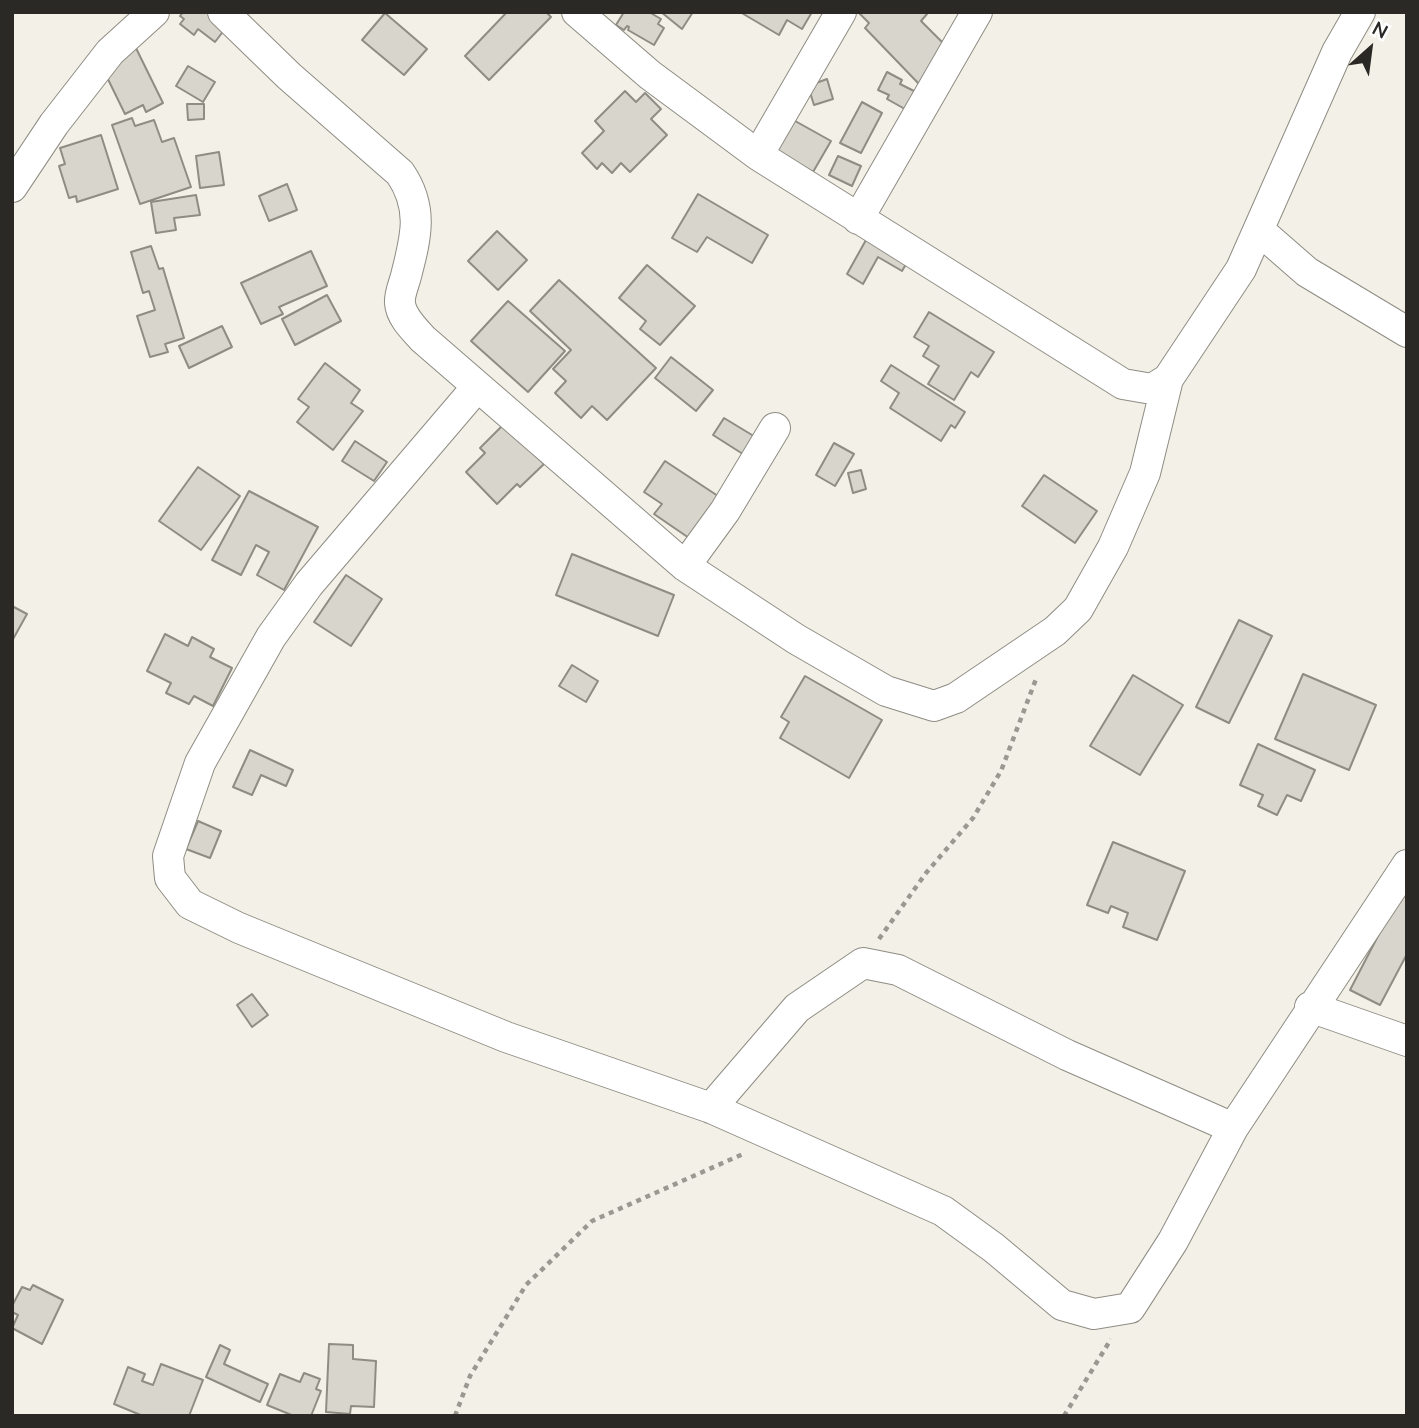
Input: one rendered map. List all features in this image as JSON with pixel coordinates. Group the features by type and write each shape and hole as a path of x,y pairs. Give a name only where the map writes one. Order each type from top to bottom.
{"street":[{"path":"12,187 54,124 110,52 154,12"},
{"path":"223,12 289,76 407,182 413,192 417,209 414,246 400,302 406,320 422,339 550,446 685,566 796,639 886,691 934,706 956,698 1055,631 1078,609 1112,547 1145,473 1168,379 1241,269 1260,231 1336,52 1360,12"},
{"path":"577,12 650,75 758,155 1123,384 1152,389 1168,379"},
{"path":"758,155 841,12"},
{"path":"858,219 977,12"},
{"path":"1260,231 1307,272 1407,332"},
{"path":"1241,269 1307,272"},
{"path":"477,387 344,542 271,637 200,763 168,856 170,878 190,904 239,928 506,1037 711,1108 943,1211 994,1248 1062,1305 1094,1314 1130,1308 1173,1241 1233,1128 1310,1007 1407,866"},
{"path":"685,566 725,511 775,428"},
{"path":"711,1108 797,1009 863,963 898,970 1067,1055 1233,1128"},
{"path":"1310,1007 1407,1041"}],"path":[{"path":"863,963 926,873 973,818 1001,771 1055,631"},
{"path":"456,1416 470,1376 526,1285 592,1221 707,1172 742,1154 770,1135"},
{"path":"1064,1416 1130,1308"}],"building":[{"path":"183,12 211,12 228,25 215,42 198,29 194,35 180,24 184,19 180,16"},
{"path":"507,12 546,12 551,17 489,80 465,56"},
{"path":"624,12 649,12 661,19 658,24 664,28 654,45 628,30 629,27 624,30 616,25"},
{"path":"661,12 693,12 682,29"},
{"path":"740,12 812,12 802,29 787,20 779,35"},
{"path":"858,12 926,12 921,21 952,52 919,84 865,28 869,23"},
{"path":"385,13 427,49 404,75 362,40"},
{"path":"132,40 163,103 146,112 143,105 125,114 102,67"},
{"path":"188,66 215,82 203,102 176,86"},
{"path":"887,72 902,80 900,84 922,95 912,113 887,99 889,95 878,90"},
{"path":"827,79 833,99 814,105 808,86"},
{"path":"625,91 636,102 645,93 661,109 651,119 667,135 630,172 621,163 612,173 602,163 597,169 582,153 604,131 595,121"},
{"path":"862,102 882,113 861,153 840,143"},
{"path":"187,104 204,104 204,119 188,120"},
{"path":"788,117 831,141 813,172 770,149"},
{"path":"132,118 135,126 154,120 162,142 174,138 191,187 140,204 112,125"},
{"path":"101,135 118,189 77,202 76,196 69,198 59,166 65,164 60,148"},
{"path":"219,152 224,185 200,188 196,156"},
{"path":"838,156 861,166 852,186 829,175"},
{"path":"287,184 297,210 269,221 259,196"},
{"path":"698,194 768,235 752,263 707,237 697,252 672,238"},
{"path":"196,195 200,215 174,218 176,230 156,233 151,202"},
{"path":"497,231 527,260 498,290 468,261"},
{"path":"871,231 912,254 902,271 878,257 863,284 847,274"},
{"path":"151,246 159,269 163,268 184,338 165,344 168,352 150,357 137,316 155,310 149,291 143,293 131,252"},
{"path":"311,251 327,286 279,307 283,314 261,324 241,283"},
{"path":"647,265 695,306 660,345 640,329 646,321 619,298"},
{"path":"559,280 656,368 607,420 592,406 581,418 555,393 566,381 553,369 571,350 530,311"},
{"path":"327,295 341,321 295,345 282,319"},
{"path":"508,301 565,351 528,392 471,341"},
{"path":"929,312 994,352 978,377 971,372 954,400 928,384 939,366 923,356 929,346 914,337"},
{"path":"222,326 232,347 189,368 179,346"},
{"path":"671,357 713,390 696,411 655,378"},
{"path":"325,363 360,390 351,403 363,411 333,450 297,422 309,407 298,399"},
{"path":"891,365 965,412 955,428 951,425 941,441 890,408 899,393 881,381"},
{"path":"724,418 757,438 746,456 713,435"},
{"path":"504,424 544,464 520,487 517,484 497,504 466,472 485,453 480,448"},
{"path":"355,441 387,462 374,481 342,461"},
{"path":"834,443 854,454 835,486 816,475"},
{"path":"665,461 718,496 689,538 654,514 662,504 644,492"},
{"path":"198,467 240,496 201,550 159,521"},
{"path":"861,470 866,489 853,493 848,473"},
{"path":"1044,475 1097,511 1075,543 1022,506"},
{"path":"249,491 318,527 284,590 257,575 269,552 256,545 241,575 212,560"},
{"path":"572,554 674,595 658,636 556,595"},
{"path":"346,575 382,599 351,646 314,622"},
{"path":"12,606 27,614 12,641"},
{"path":"1239,620 1272,636 1229,723 1196,707"},
{"path":"165,634 188,646 192,637 214,649 210,657 232,668 213,706 194,696 189,704 166,693 171,683 147,671"},
{"path":"572,665 598,681 586,702 559,686"},
{"path":"1303,674 1376,705 1349,770 1275,739"},
{"path":"1133,675 1183,705 1140,775 1090,746"},
{"path":"805,676 882,720 849,778 780,738 789,722 781,717"},
{"path":"1258,744 1315,770 1301,801 1287,795 1277,815 1258,806 1263,795 1240,785"},
{"path":"250,750 293,770 286,786 261,775 252,795 233,787"},
{"path":"198,821 221,831 210,858 186,849"},
{"path":"1113,842 1185,871 1157,940 1123,927 1128,913 1111,906 1108,913 1087,905"},
{"path":"1407,880 1407,954 1380,1005 1350,990"},
{"path":"252,994 268,1015 252,1027 237,1005"},
{"path":"33,1285 63,1300 42,1344 12,1328 18,1315 12,1312 12,1306 22,1287 30,1290"},
{"path":"329,1344 353,1345 353,1359 376,1361 374,1407 351,1406 350,1414 326,1412"},
{"path":"220,1345 230,1350 224,1364 268,1384 260,1402 206,1377"},
{"path":"161,1364 203,1380 189,1416 143,1416 114,1404 128,1367 145,1374 142,1381 153,1385"},
{"path":"304,1373 320,1379 316,1389 321,1391 311,1416 294,1416 267,1405 280,1374 300,1382"}]}
